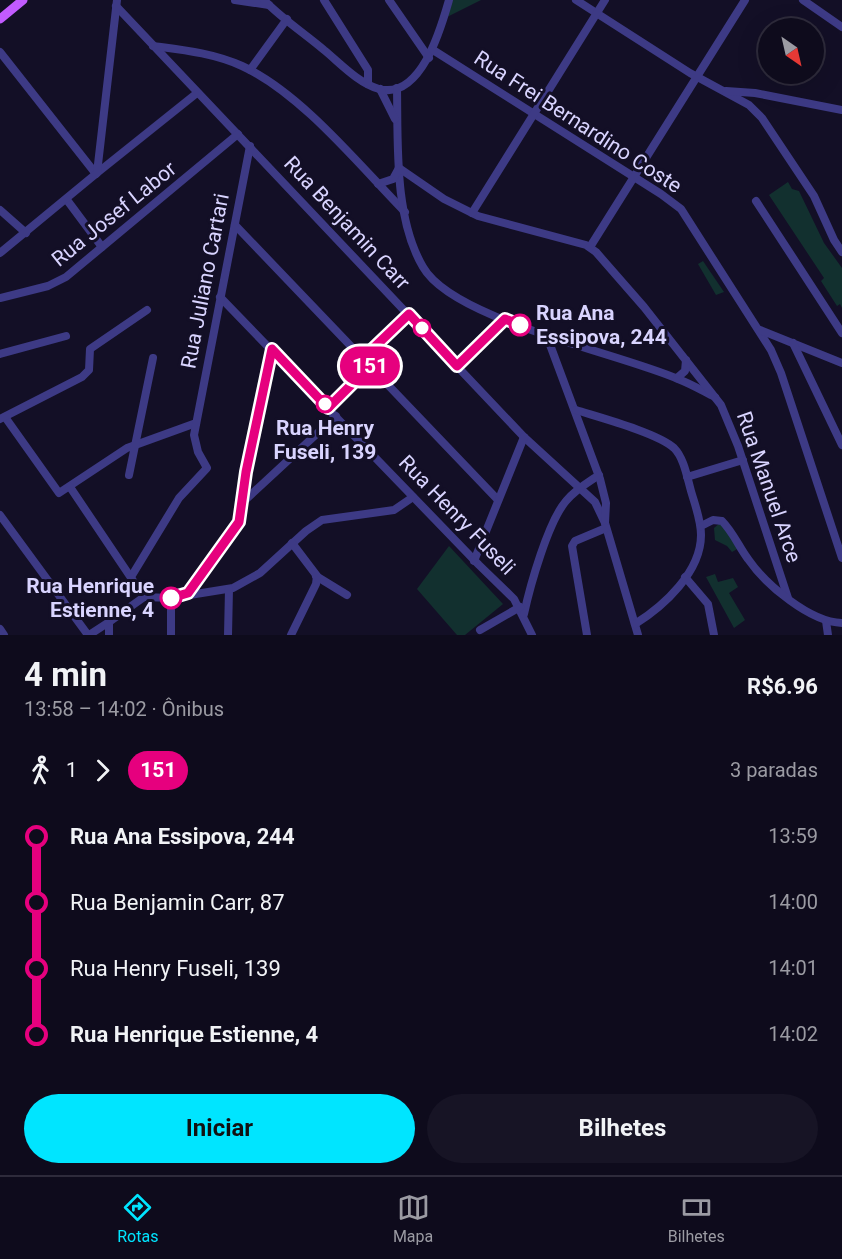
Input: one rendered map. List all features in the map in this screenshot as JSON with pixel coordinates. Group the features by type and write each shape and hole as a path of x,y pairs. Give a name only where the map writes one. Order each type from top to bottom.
{"main road":[{"path":"0,19 23,0"}],"street":[{"path":"235,0 266,2 368,84 380,89 397,88 410,79 431,54 449,0"},
{"path":"324,0 368,70 368,84"},
{"path":"389,0 431,54"},
{"path":"576,0 697,77 742,100 762,118 814,196 842,252"},
{"path":"472,213 605,0"},
{"path":"399,168 444,199 472,213 492,221 590,247 745,0"},
{"path":"803,0 842,27"},
{"path":"97,174 116,3"},
{"name":"Rua Benjamin Carr","path":"116,3 197,93 250,146 524,437 590,495 606,525"},
{"path":"250,70 286,19"},
{"path":"152,45 207,54 250,70 292,98 406,213"},
{"path":"0,52 97,174"},
{"name":"Rua Frei Bernardino Coste","path":"431,54 534,114 681,209 760,330 781,373 842,558"},
{"path":"397,88 399,168 406,213 416,252 426,272 437,285 453,297 505,319 677,378 716,398"},
{"path":"380,89 396,120"},
{"path":"722,90 756,93 842,110"},
{"path":"0,253 197,93"},
{"name":"Rua Josef Labor","path":"0,298 58,282 159,202 238,134"},
{"name":"Rua Juliano Cartari","path":"130,577 179,498 207,468 195,444 196,423 250,146"},
{"path":"378,184 393,179 399,168"},
{"path":"67,200 102,247"},
{"path":"756,201 842,333"},
{"path":"0,210 26,233"},
{"path":"235,225 498,500"},
{"name":"Rua Manuel Arce","path":"590,247 686,358 716,398 730,423 788,598"},
{"name":"Rua Henry Fuseli","path":"220,297 522,610 532,635"},
{"path":"147,310 90,349 90,366 86,374 2,418 53,489 58,492 70,487 101,464 135,444 196,423"},
{"path":"363,358 409,314"},
{"path":"457,366 505,319"},
{"path":"760,330 842,363"},
{"path":"546,334 599,475 606,503 606,525 638,635"},
{"path":"0,354 66,336"},
{"path":"793,343 842,445"},
{"path":"188,593 236,530 272,349"},
{"path":"129,475 153,358"},
{"path":"677,378 685,371 686,358"},
{"path":"328,408 370,366"},
{"path":"576,410 668,444 679,455 701,526 701,540 685,577 665,602 635,624"},
{"path":"243,502 336,416"},
{"path":"474,561 524,437"},
{"path":"687,477 743,460"},
{"path":"480,630 522,610 563,503 599,475"},
{"path":"70,487 144,597"},
{"path":"0,515 88,635 144,597 171,598 188,593 229,589 260,573 292,543 322,520 394,510 413,497"},
{"path":"701,526 716,520 723,521 763,578 788,598 826,621 842,623"},
{"path":"587,635 572,546 575,541 606,525"},
{"path":"292,543 316,576 347,596"},
{"path":"291,635 316,584 316,576"},
{"path":"685,577 708,604 714,635"},
{"path":"228,635 229,589"},
{"path":"171,598 171,635"},
{"path":"826,621 828,635"},
{"path":"109,622 109,635"},
{"path":"0,629 4,635"}],"green space":[{"path":"449,0 481,0 443,19"},
{"path":"788,182 792,189 799,191 824,243 842,268 842,308 840,304 837,306 821,281 824,278 769,195"},
{"path":"703,261 724,292 716,295 698,264"},
{"path":"721,522 739,548 732,552 727,546 715,540 714,528"},
{"path":"449,546 503,604 465,635 457,635 417,589"},
{"path":"715,574 718,582 733,578 738,587 729,593 745,620 734,628 706,577"}],"bus line":[{"name":"151","path":"171,598 188,593 236,530 242,510 246,472 272,349 328,408 370,366 363,358 409,314 457,366 505,319 520,325"}],"place":[{"name":"Rua Ana Essipova, 244","path":"520,325"},
{"name":"Rua Henry Fuseli, 139","path":"325,404"},
{"name":"Rua Henrique Estienne, 4","path":"171,598"}]}
